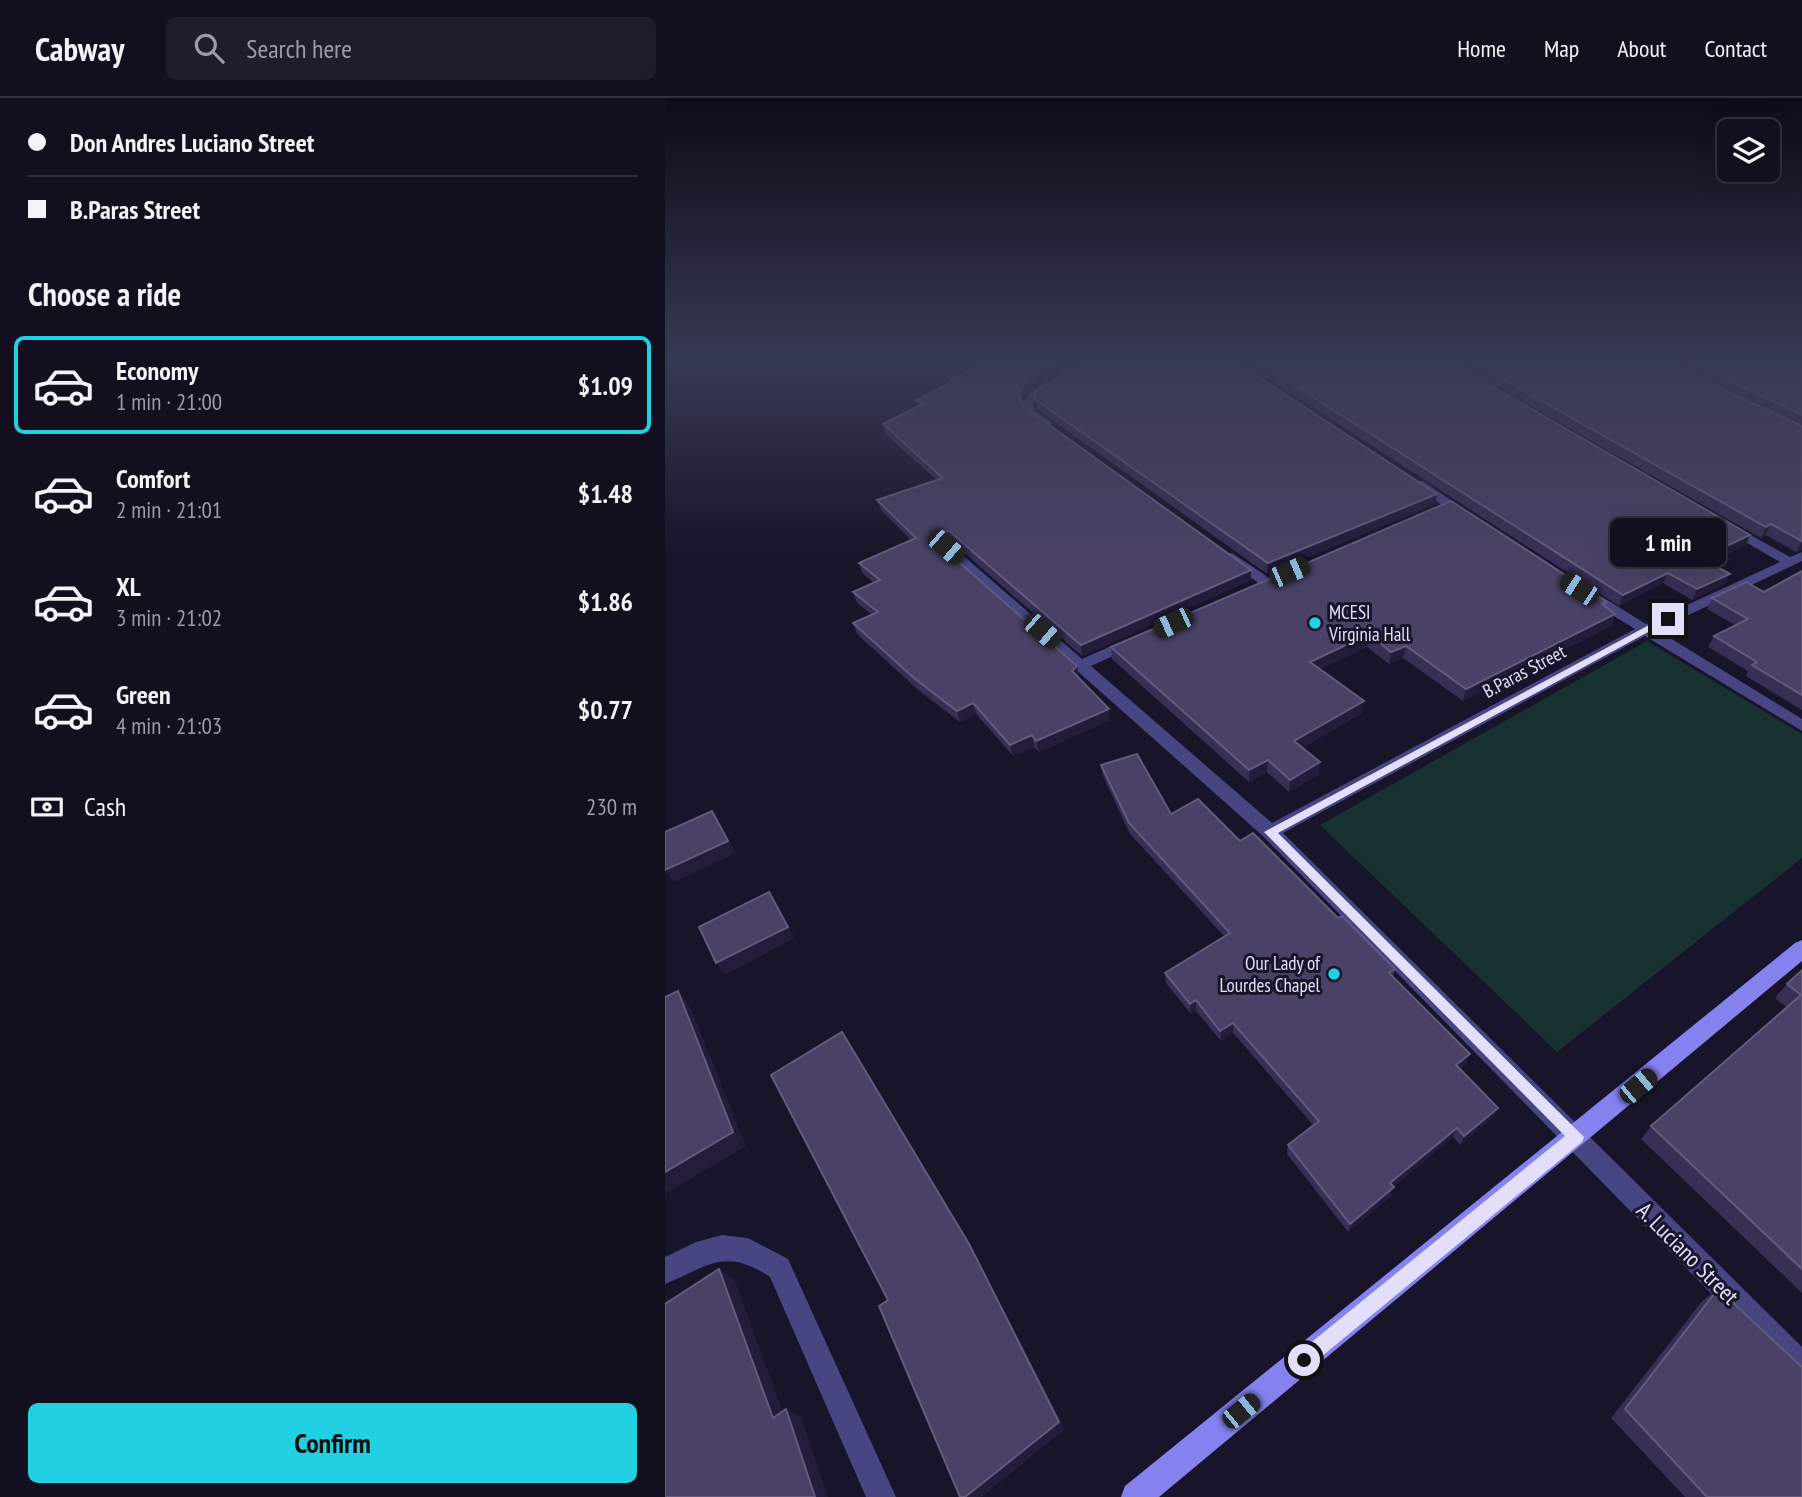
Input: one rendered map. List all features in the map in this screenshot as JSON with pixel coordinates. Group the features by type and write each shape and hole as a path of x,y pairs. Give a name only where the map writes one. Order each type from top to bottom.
{"street":[{"path":"1409,478 1444,507 1473,520"},
{"path":"1718,521 1796,559"},
{"name":"A. Luciano Street","path":"946,547 1270,832 1576,1137 1644,1211 1802,1366"},
{"path":"1221,550 1266,582"},
{"name":"B.Paras Street","path":"1270,832 1643,631 1796,559"},
{"path":"1575,586 1643,631 1802,726"},
{"path":"1081,665 1143,637"},
{"path":"1136,1497 1802,949"},
{"path":"665,1271 725,1245 756,1251 779,1268 881,1497"}],"green space":[{"path":"1647,641 1802,734 1802,858 1557,1052 1320,825"}],"building":[{"path":"887,427 1053,427 1251,570 1081,645 949,531 935,532 935,541 1077,666 1072,671 1109,709 1036,741 1032,735 1010,745 973,703 957,711 914,678 853,623 878,612 853,592 880,580 859,563 916,538 877,500 943,478"},
{"path":"1075,427 1335,427 1437,494 1268,563"},
{"path":"1360,427 1563,427 1750,535 1701,558 1730,574 1697,589 1668,573 1623,595"},
{"path":"1588,427 1802,427 1802,541 1771,524 1766,527"},
{"path":"1451,501 1607,602 1602,604 1615,614 1466,689 1406,646 1391,652 1369,634 1310,662 1364,701 1294,741 1320,762 1290,780 1268,760 1249,770 1111,647"},
{"path":"1802,571 1802,695 1752,665 1757,662 1714,636 1748,619 1712,598 1746,582 1764,592"},
{"path":"1137,754 1171,814 1198,799 1240,841 1253,833 1338,918 1342,916 1395,969 1389,973 1470,1054 1456,1065 1498,1108 1464,1136 1457,1128 1390,1183 1394,1187 1350,1224 1288,1145 1319,1121 1233,1023 1220,1031 1196,1000 1190,1004 1165,973 1230,933 1129,823 1101,765"},
{"path":"712,811 728,841 665,870 665,832"},
{"path":"769,892 788,927 716,963 699,927"},
{"path":"1802,970 1802,1269 1651,1126 1801,995 1787,984"},
{"path":"678,991 733,1132 665,1172 665,997"},
{"path":"842,1032 969,1244 1059,1422 965,1497 960,1497 879,1306 888,1300 771,1075"},
{"path":"719,1269 773,1418 786,1409 815,1497 665,1497 665,1304"},
{"path":"1718,1289 1802,1367 1802,1497 1707,1497 1625,1409"}],"place":[{"name":"MCESI Virginia Hall","path":"1315,623"},
{"name":"Our Lady of Lourdes Chapel","path":"1334,974"}],"route":[{"path":"1304,1360 1576,1137 1270,832 1668,619"}]}
